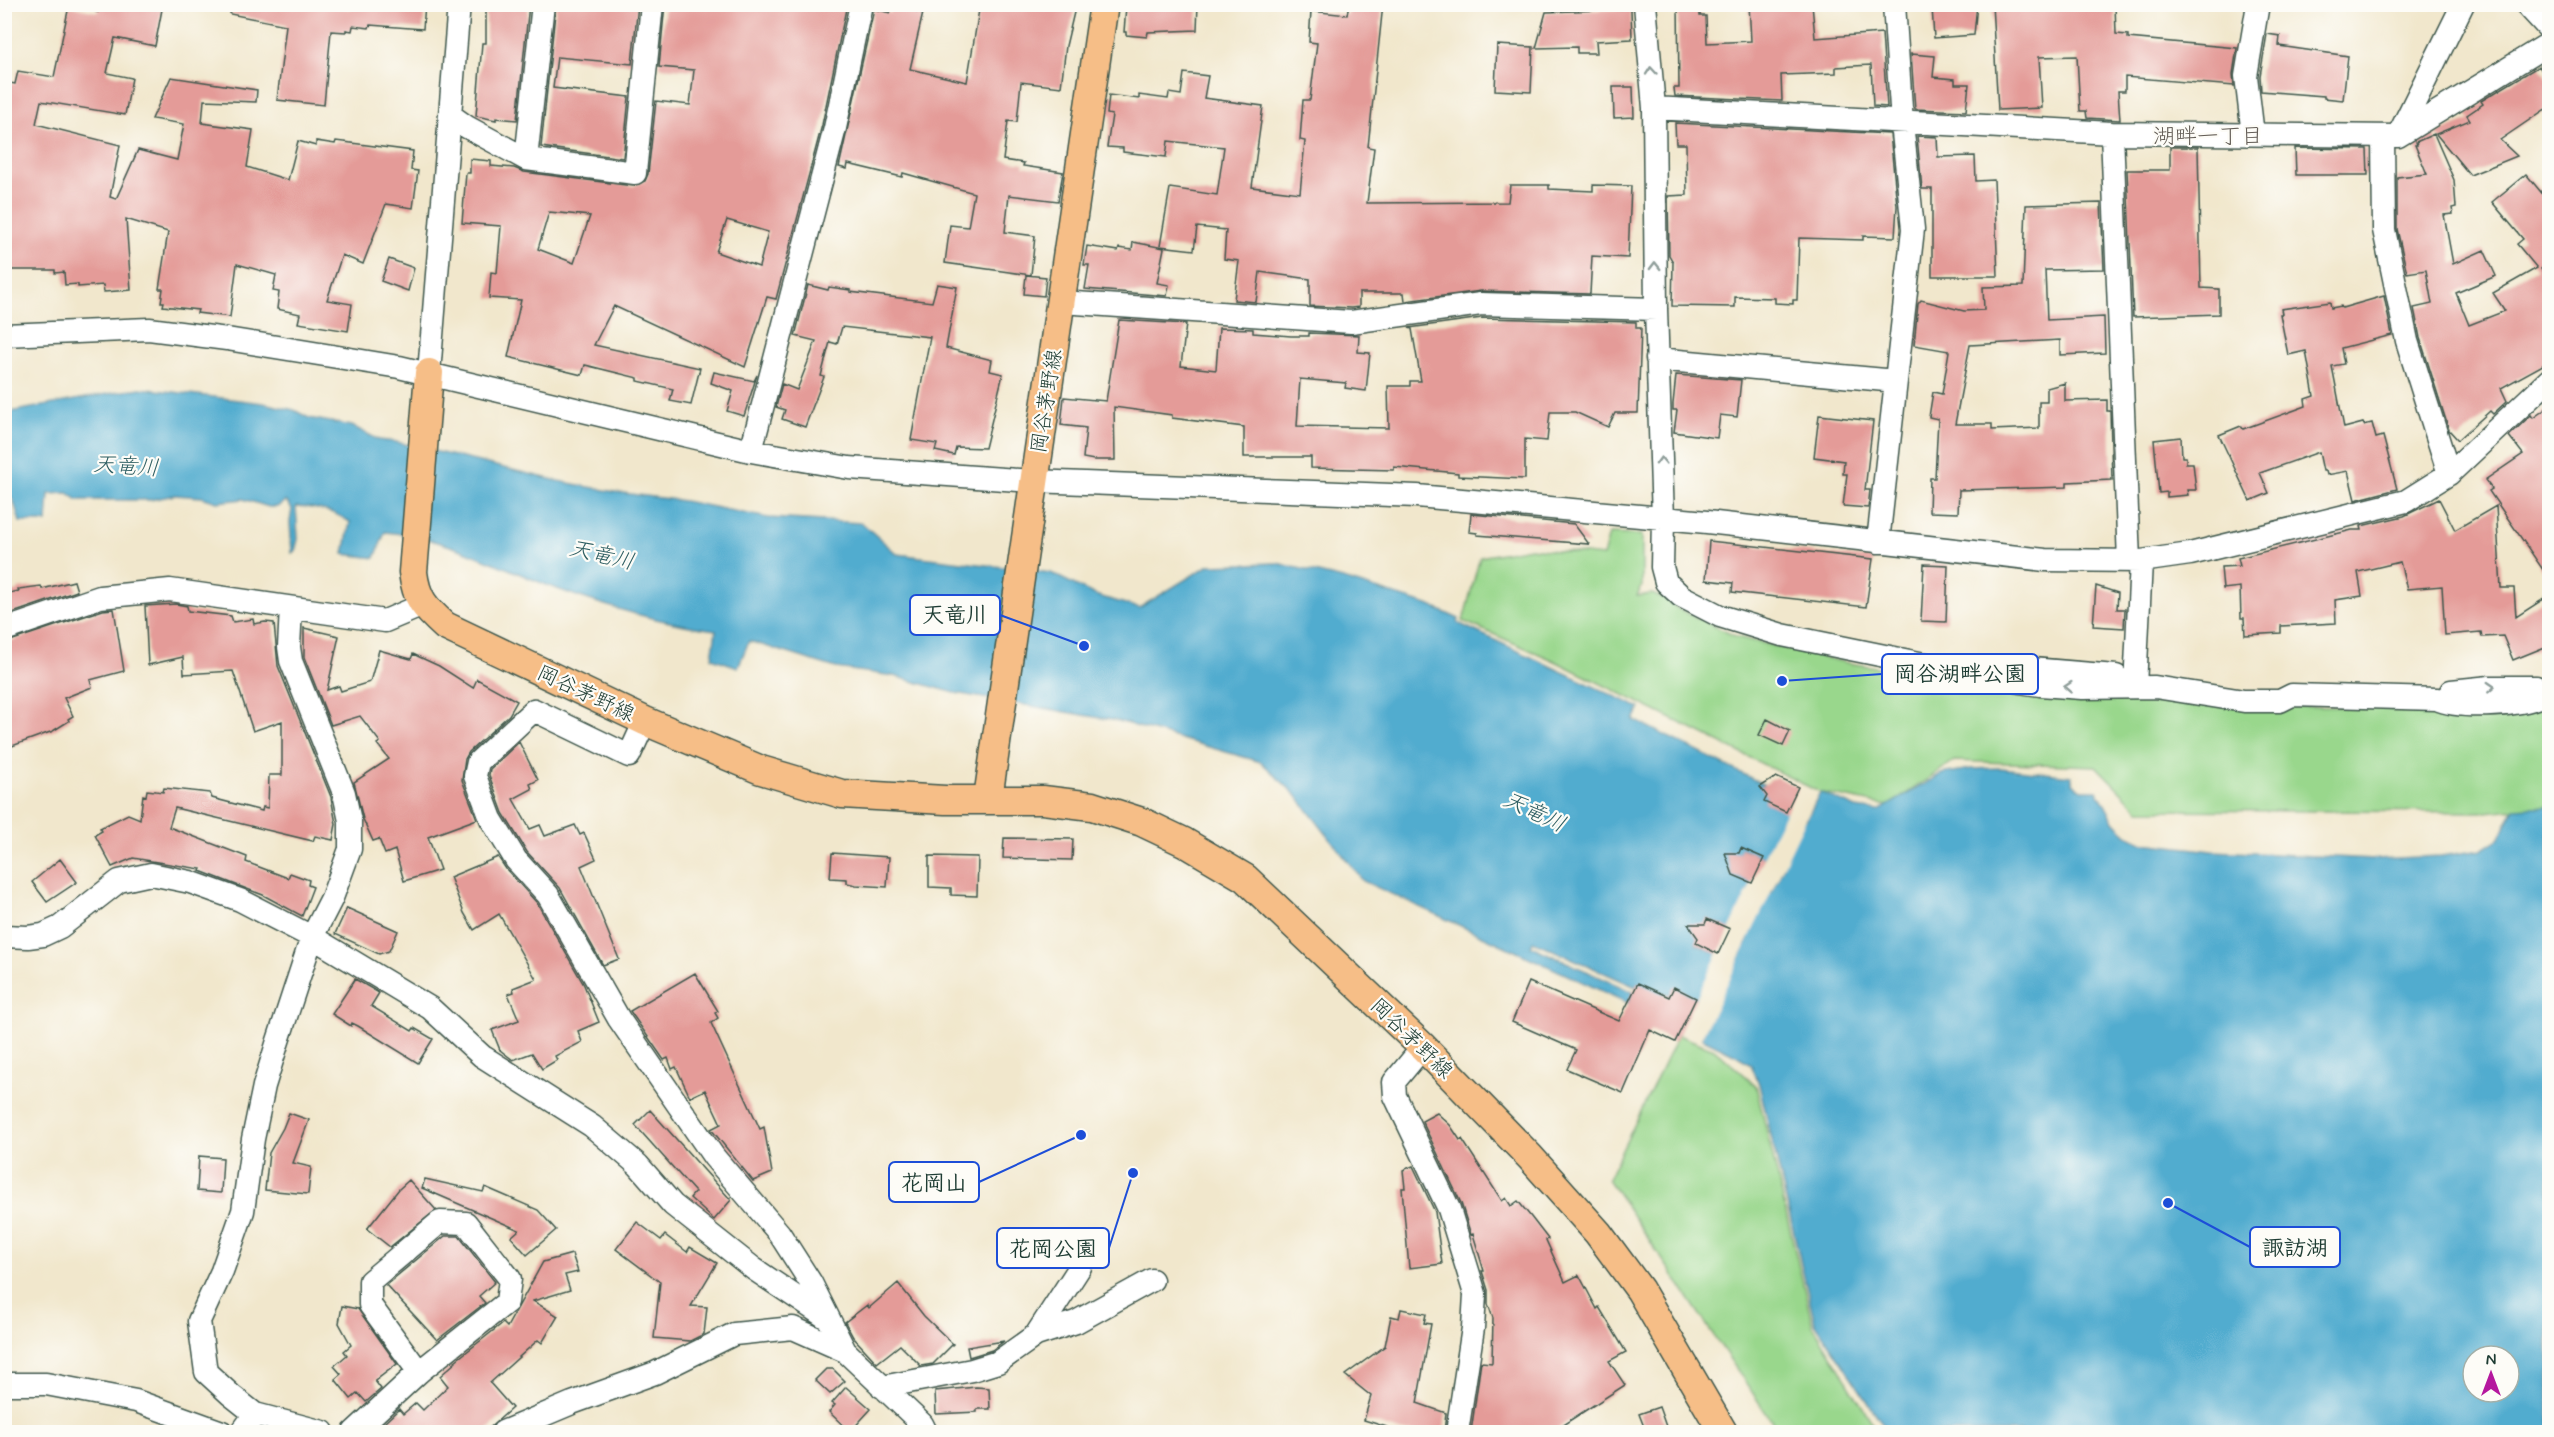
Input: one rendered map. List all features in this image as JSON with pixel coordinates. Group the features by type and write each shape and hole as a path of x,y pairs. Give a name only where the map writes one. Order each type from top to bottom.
{"main road":[{"name":"岡谷茅野線","path":"988,798 1104,4"},
{"path":"419,597 413,572 427,383"},
{"name":"岡谷茅野線","path":"419,597 445,626 645,722 761,770 842,794 945,800 988,798 1043,800 1092,806 1142,822 1184,842 1245,878 1423,1047 1530,1157 1598,1233 1641,1290 1722,1432"}],"street":[{"path":"427,383 459,4"},
{"path":"526,159 543,4"},
{"path":"450,115 467,127 526,159 635,173 652,4"},
{"path":"751,451 835,128 861,4"},
{"path":"1645,4 1654,108 1657,359 1663,519 1662,567 1666,582 1681,596 1720,616 1782,635 1924,664 2008,674 2020,668 2135,683 2280,687 2292,695 2437,699 2448,704 2507,703 2537,698 2548,693"},
{"path":"1878,542 1914,229 1902,123 1894,4"},
{"path":"2253,135 2246,76 2258,4"},
{"path":"2449,474 2407,341 2384,230 2390,137 2463,4"},
{"path":"2526,4 2550,30"},
{"path":"1654,108 2112,133 2390,137 2550,44"},
{"path":"2112,133 2135,561 2135,683"},
{"path":"1060,302 1350,322 1480,304 1656,309"},
{"path":"4,335 149,329 227,339 751,451 849,468 1032,493 1417,496 1663,519 2045,560 2135,561 2190,555 2406,501 2449,474 2550,379"},
{"path":"1657,359 1896,381"},
{"path":"4,630 100,597 170,590 385,621 419,597"},
{"path":"291,608 289,647 291,662 344,793 350,821 350,849 332,897 312,937 264,1086 253,1139 243,1211 222,1270 199,1321 206,1372 255,1414 323,1432"},
{"path":"645,722 628,756 534,710 478,762 475,776 491,819 516,860 548,895 619,1019 714,1157 779,1233 811,1283 846,1351 922,1424 926,1432"},
{"path":"4,936 43,935 60,927 119,881 151,874 190,882 240,900 312,937 430,1008 482,1056 592,1126 638,1165 673,1205 754,1269 831,1321"},
{"path":"1423,1047 1394,1082 1395,1096 1449,1209 1475,1294 1473,1328 1457,1432"},
{"path":"354,1432 419,1372 507,1302 510,1279 466,1223 440,1222 370,1281 370,1305 419,1372"},
{"path":"1036,1335 1080,1268"},
{"path":"882,1387 972,1370 998,1362 1036,1335 1076,1322 1152,1280"},
{"path":"503,1432 655,1373 734,1334 793,1328 846,1351"},
{"path":"4,1384 46,1384 136,1401 222,1432"},
{"path":"242,1432 255,1414"}],"green space":[{"path":"1609,534 1642,535 1642,586 1637,596 1652,594 1667,599 1677,608 1737,637 1848,663 2076,696 2158,694 2226,706 2351,707 2480,712 2549,704 2549,806 2485,812 2139,810 2096,766 1954,761 1888,806 1819,792 1553,660 1463,621 1480,557 1530,548 1603,556"},
{"path":"1678,1035 1714,1049 1756,1086 1813,1326 1878,1432 1779,1432 1608,1179"}],"water":[{"path":"140,388 263,403 294,410 309,418 352,426 379,440 615,492 684,501 768,518 862,523 897,554 1051,573 1095,595 1139,608 1209,565 1277,563 1343,579 1428,605 1459,619 1458,623 1640,708 1634,720 1763,784 1768,794 1765,802 1806,820 1820,792 1856,808 1879,811 1941,774 1971,769 2001,768 2071,776 2073,783 2082,790 2097,790 2114,821 2127,835 2144,843 2213,851 2375,859 2441,856 2482,850 2499,839 2515,808 2549,806 2549,1432 1888,1432 1815,1323 1759,1084 1751,1064 1701,1038 1715,1007 1674,988 1670,995 1665,993 1660,995 1638,983 1636,987 1533,941 1531,946 1633,992 1628,1003 1363,881 1296,795 1261,762 1118,721 955,693 894,676 836,668 749,641 738,667 712,658 716,630 673,623 611,607 549,586 428,539 385,532 375,558 344,554 350,522 331,512 318,509 296,507 298,539 295,551 292,553 290,522 292,509 286,501 277,507 269,507 243,499 217,502 202,497 175,495 150,500 78,500 68,493 49,494 47,522 20,522 13,499 5,496 4,413","holes":["1742,848 1783,867 1771,892 1730,873 1734,865 1729,863 1727,857 1738,855","1707,919 1749,938 1737,962 1696,944 1699,935 1694,933 1693,928 1704,926"]}],"pier":[{"path":"1817,790 1819,792 1700,1041 1698,1037 1712,1009 1695,1001 1719,951 1736,959 1745,940 1728,932 1753,880 1770,889 1779,868 1762,860 1787,809 1804,817"}],"building":[{"path":"99,4 163,4 155,46 115,38 107,73 132,78 125,115 41,101 36,124 120,145 110,197 116,199 138,150 177,160 184,124 152,119 171,77 257,90 256,102 204,100 202,123 253,130 247,167 288,180 298,141 316,146 316,141 335,144 336,141 413,151 411,170 418,171 413,208 386,204 363,264 342,255 327,300 352,304 348,331 298,323 300,314 277,309 279,292 273,291 276,275 237,264 230,317 163,306 164,302 161,302 163,289 159,289 168,232 126,219 131,290 104,292 103,285 78,287 78,284 65,285 64,272 55,273 55,270 4,270 4,82 15,84 18,71 54,77 69,6 98,12"},
{"path":"231,4 309,4 350,9 351,4 425,4 423,29 370,25 369,28 353,26 352,31 346,30 346,32 331,31 324,105 277,100 286,25 230,14"},
{"path":"486,4 529,4 517,120 496,118 496,120 476,116 482,43 486,43"},
{"path":"556,4 638,4 632,64 557,57 553,88 629,97 623,158 541,147"},
{"path":"665,4 847,4 822,125 776,299 767,297 745,367 614,306 594,345 700,368 691,405 670,401 673,389 638,381 638,378 585,365 582,375 508,357 521,300 489,298 491,272 497,273 501,226 462,223 466,173 470,173 470,159 491,161 491,166 514,168 524,172 633,186 645,181 648,174 656,101 690,105 694,70 659,67","holes":["549,212 590,216 574,263 538,249","727,220 768,232 759,267 716,252"]},
{"path":"980,4 1076,4 1066,46 1061,87 1021,82 1017,122 1008,121 1003,160 1024,163 1023,166 1063,172 1058,201 1009,195 1005,232 1035,236 1031,275 945,263 950,225 968,227 974,193 903,173 902,177 848,164 847,169 839,167 874,9 890,13 894,6 923,13 910,69 967,82"},
{"path":"1151,4 1198,4 1197,30 1148,32 1147,37 1126,35 1124,32 1126,6 1151,7"},
{"path":"1349,4 1383,4 1368,147 1374,148 1367,203 1508,202 1510,185 1549,185 1549,189 1593,191 1593,185 1631,186 1628,258 1592,256 1590,294 1481,291 1405,301 1404,293 1359,293 1359,307 1351,308 1310,306 1310,279 1260,272 1256,302 1234,300 1239,261 1224,259 1226,230 1197,227 1194,250 1160,246 1170,188 1217,195 1224,147 1168,141 1166,157 1123,152 1123,148 1107,147 1112,115 1107,114 1109,95 1139,99 1139,95 1168,99 1169,93 1181,95 1184,73 1208,76 1204,98 1263,106 1252,187 1300,193 1305,141 1300,140 1303,100 1310,100 1317,43 1309,42 1311,11 1347,15"},
{"path":"1678,4 1700,4 1700,16 1706,16 1707,43 1751,41 1749,4 1812,4 1815,38 1882,33 1887,107 1873,106 1871,65 1836,67 1836,73 1781,75 1782,101 1675,96 1674,88 1679,88"},
{"path":"1977,4 1974,35 1934,38 1932,7"},
{"path":"1992,4 2115,4 2116,34 2128,35 2128,38 2237,48 2233,74 2234,86 2125,77 2125,91 2118,91 2120,120 2087,118 2086,111 2080,111 2077,56 2039,57 2042,108 1998,110"},
{"path":"1631,9 1632,39 1596,41 1597,53 1577,53 1577,47 1536,48 1546,12"},
{"path":"2267,34 2280,36 2279,46 2348,56 2343,100 2324,98 2324,96 2261,91 2260,76"},
{"path":"1497,45 1533,47 1531,92 1495,90"},
{"path":"1911,54 1935,56 1933,77 1955,79 1955,84 1969,84 1966,111 1915,109"},
{"path":"2539,66 2550,83 2550,106 2500,140 2517,156 2470,175 2436,134 2470,120 2467,115 2483,104 2481,101"},
{"path":"1613,87 1633,87 1634,117 1614,118"},
{"path":"1675,123 1890,134 1897,206 1895,237 1863,236 1863,240 1799,238 1797,300 1793,300 1793,304 1775,303 1775,298 1735,297 1735,307 1672,306 1673,262 1669,255 1668,196 1687,195 1686,144 1676,144"},
{"path":"2434,134 2454,180 2456,207 2452,208 2453,214 2444,215 2453,264 2484,250 2496,276 2456,293 2469,325 2505,311 2493,293 2537,268 2517,244 2523,239 2492,202 2526,174 2550,203 2550,261 2541,269 2550,284 2550,361 2501,388 2507,401 2493,414 2490,411 2458,440 2449,430 2420,338 2414,308 2432,304 2426,270 2407,273 2397,229 2397,177 2427,174 2415,145 2417,145 2416,142"},
{"path":"1917,136 1937,137 1938,157 1975,156 1976,181 1994,180 1998,276 1932,276 1932,189 1922,189"},
{"path":"2170,147 2198,147 2201,288 2219,289 2219,314 2133,317 2127,170 2170,170"},
{"path":"2295,148 2367,149 2368,175 2296,175"},
{"path":"2101,203 2104,269 2045,270 2047,320 2104,317 2105,353 2060,355 2060,340 1970,345 1955,424 1992,424 1992,430 2039,428 2039,402 2047,402 2047,388 2065,383 2065,401 2107,400 2107,411 2110,411 2112,480 2067,482 2067,487 1959,490 1958,513 1929,512 1930,478 1935,478 1938,419 1929,417 1933,392 1942,394 1949,351 1914,345 1918,304 1921,300 1964,311 1984,310 1983,287 2023,286 2026,205"},
{"path":"1133,242 1164,248 1157,283 1169,285 1167,296 1085,289 1089,265 1084,265 1087,246 1118,251 1119,248 1132,250"},
{"path":"389,259 414,268 408,291 381,281"},
{"path":"1026,275 1046,277 1044,296 1024,294"},
{"path":"937,284 957,287 946,348 992,360 990,371 1003,374 985,448 956,447 954,455 935,451 937,444 911,440 930,337 842,327 837,344 830,342 821,376 824,377 805,427 782,419 785,410 776,407 782,384 797,390 816,341 795,336 808,285 828,290 829,287 850,290 850,292 932,302"},
{"path":"2384,296 2392,335 2341,348 2344,364 2332,366 2344,428 2372,423 2376,438 2383,436 2397,489 2355,500 2348,471 2327,475 2326,471 2323,471 2319,452 2260,473 2269,493 2250,501 2219,435 2241,426 2243,429 2306,406 2305,399 2314,396 2306,351 2288,355 2281,309 2330,302 2331,308 2341,306 2342,308"},
{"path":"1482,318 1636,322 1636,328 1641,328 1638,413 1615,413 1608,427 1575,412 1550,412 1547,441 1525,439 1525,479 1458,476 1458,473 1394,467 1394,470 1311,468 1311,457 1244,457 1244,427 1172,418 1172,415 1114,407 1115,460 1094,460 1083,458 1086,428 1061,425 1064,397 1106,401 1119,320 1186,324 1181,366 1216,370 1219,328 1253,329 1253,333 1291,336 1309,336 1309,333 1359,335 1358,352 1370,353 1366,391 1345,388 1346,383 1300,379 1297,426 1389,428 1388,386 1410,386 1410,381 1421,381 1412,329 1409,328"},
{"path":"714,372 754,381 757,375 744,416 727,411 733,391 711,383"},
{"path":"1676,375 1741,380 1737,417 1720,415 1717,438 1674,432 1677,410 1673,410"},
{"path":"2550,406 2550,580 2489,491 2492,489 2485,480 2523,454 2509,436 2531,415 2533,418"},
{"path":"1819,415 1873,421 1865,490 1870,490 1868,508 1843,506 1847,474 1843,474 1844,461 1814,457"},
{"path":"2181,437 2182,457 2186,457 2186,463 2193,463 2196,490 2187,490 2188,495 2167,497 2167,492 2159,493 2154,440"},
{"path":"2439,499 2455,530 2496,506 2501,588 2514,588 2516,617 2550,595 2550,645 2513,660 2503,636 2482,637 2481,632 2445,635 2442,586 2407,589 2400,562 2358,572 2362,596 2335,600 2336,623 2281,626 2281,633 2245,635 2244,618 2241,618 2240,587 2223,589 2221,567 2240,566 2238,558 2352,530 2362,530 2361,526 2404,516"},
{"path":"1471,514 1574,524 1589,544 1477,535 1477,533 1469,532"},
{"path":"1709,541 1873,559 1866,607 1732,592 1733,583 1706,580"},
{"path":"1924,564 1948,565 1946,622 1921,621"},
{"path":"74,581 77,591 4,616 4,594 19,591 18,589 41,586 42,589"},
{"path":"2096,586 2118,593 2117,609 2125,609 2124,628 2093,626"},
{"path":"176,604 187,606 188,611 231,616 233,622 253,619 254,624 274,623 278,666 331,797 336,824 333,840 315,836 313,841 175,808 169,827 247,857 246,862 288,878 290,873 309,880 308,885 313,887 302,916 263,895 200,871 201,869 133,858 112,867 95,835 102,831 100,828 128,814 140,819 143,795 146,796 147,790 163,792 164,788 210,793 212,798 262,811 263,807 268,808 269,775 282,775 282,721 253,731 233,671 184,674 183,657 148,665 145,606"},
{"path":"114,609 124,671 90,680 92,687 64,698 73,716 68,719 69,721 53,731 4,749 4,643 103,610"},
{"path":"304,628 339,636 327,690 339,686 341,691 370,682 379,650 411,659 413,654 439,666 473,688 477,679 517,701 509,715 469,752 465,759 462,780 477,819 428,837 440,870 404,881 395,850 385,854 379,839 373,841 363,819 354,782 389,759 377,744 380,742 360,716 331,725 304,657"},
{"path":"1767,719 1790,731 1783,746 1759,735"},
{"path":"519,742 538,780 530,784 532,789 513,799 530,829 540,825 545,836 575,825 580,835 584,833 596,859 581,866 619,959 603,965 560,888 527,852 503,813 489,775 490,769"},
{"path":"1776,777 1798,787 1786,812 1764,802 1767,796 1760,787"},
{"path":"1004,838 1073,839 1072,860 1003,858"},
{"path":"1741,848 1764,858 1752,883 1733,875 1725,853 1739,853"},
{"path":"832,853 889,857 887,887 856,885 847,883 847,879 830,878"},
{"path":"929,856 978,857 977,896 951,895 951,888 929,887"},
{"path":"498,857 537,903 584,985 599,1022 578,1031 582,1042 555,1056 557,1060 542,1069 532,1053 513,1060 500,1050 492,1030 519,1020 508,994 514,992 513,988 536,979 499,914 474,930 464,913 450,877"},
{"path":"60,859 77,882 47,902 32,882"},
{"path":"347,908 398,931 389,951 379,954 335,934"},
{"path":"1707,919 1730,929 1718,954 1696,943 1698,938 1688,924 1705,924"},
{"path":"695,973 718,1011 715,1013 718,1018 711,1023 760,1129 764,1127 772,1173 753,1181 711,1129 721,1124 705,1090 690,1097 676,1067 672,1069 668,1058 664,1060 630,1011"},
{"path":"355,979 379,993 371,1006 412,1031 414,1028 433,1039 418,1063 358,1026 352,1023 351,1026 332,1014"},
{"path":"1529,982 1619,1021 1638,983 1669,997 1674,987 1696,998 1675,1042 1650,1030 1623,1093 1567,1069 1576,1050 1512,1022"},
{"path":"650,1110 731,1200 714,1220 690,1198 695,1192 635,1125"},
{"path":"289,1113 309,1120 293,1163 311,1167 308,1194 265,1190 269,1153"},
{"path":"1437,1113 1450,1125 1460,1140 1462,1139 1502,1201 1506,1198 1511,1206 1518,1201 1548,1239 1546,1240 1565,1282 1579,1275 1597,1309 1599,1307 1626,1352 1609,1361 1625,1385 1552,1432 1471,1432 1481,1362 1492,1363 1493,1318 1488,1304 1488,1290 1482,1271 1484,1271 1473,1234 1471,1235 1461,1203 1422,1121"},
{"path":"199,1156 223,1158 221,1193 197,1191"},
{"path":"1413,1166 1435,1212 1442,1264 1409,1268 1402,1188 1405,1188 1403,1170"},
{"path":"425,1179 483,1192 485,1187 538,1210 556,1230 527,1255 511,1237 519,1230 422,1188"},
{"path":"409,1180 436,1210 390,1247 367,1229"},
{"path":"637,1222 661,1240 665,1235 687,1252 690,1247 717,1263 691,1306 707,1307 704,1334 690,1341 654,1338 660,1282 616,1249"},
{"path":"445,1236 459,1236 495,1282 479,1296 485,1303 437,1340 386,1285"},
{"path":"572,1254 578,1272 565,1275 570,1290 533,1301 558,1316 542,1343 538,1340 490,1383 512,1408 485,1432 382,1432 388,1428 384,1423 399,1409 403,1414 416,1403 423,1410 448,1386 440,1376 455,1361 503,1323 507,1327 543,1262"},
{"path":"898,1283 924,1316 953,1344 933,1364 921,1366 900,1345 877,1363 853,1337 845,1322 867,1305 869,1308"},
{"path":"342,1306 358,1309 397,1364 375,1381 381,1389 366,1402 358,1393 351,1399 335,1379 341,1374 334,1366 347,1355 344,1351 351,1345 339,1323"},
{"path":"1401,1309 1426,1314 1424,1323 1431,1324 1417,1403 1446,1413 1444,1432 1403,1432 1364,1420 1371,1396 1345,1375 1385,1346 1391,1316 1399,1318"},
{"path":"1004,1341 992,1350 969,1357 967,1347"},
{"path":"826,1369 833,1369 845,1381 830,1394 815,1380"},
{"path":"846,1387 871,1409 850,1432 829,1412 835,1405 832,1403"},
{"path":"989,1388 990,1409 936,1414 935,1391"},
{"path":"1659,1407 1668,1432 1646,1432 1639,1414"}],"place":[{"name":"天竜川","path":"1084,646"},
{"name":"岡谷湖畔公園","path":"1782,681"},
{"name":"花岡山","path":"1081,1135"},
{"name":"花岡公園","path":"1133,1173"},
{"name":"諏訪湖","path":"2168,1203"}],"district":[{"name":"湖畔一丁目","path":"2208,135"}]}
